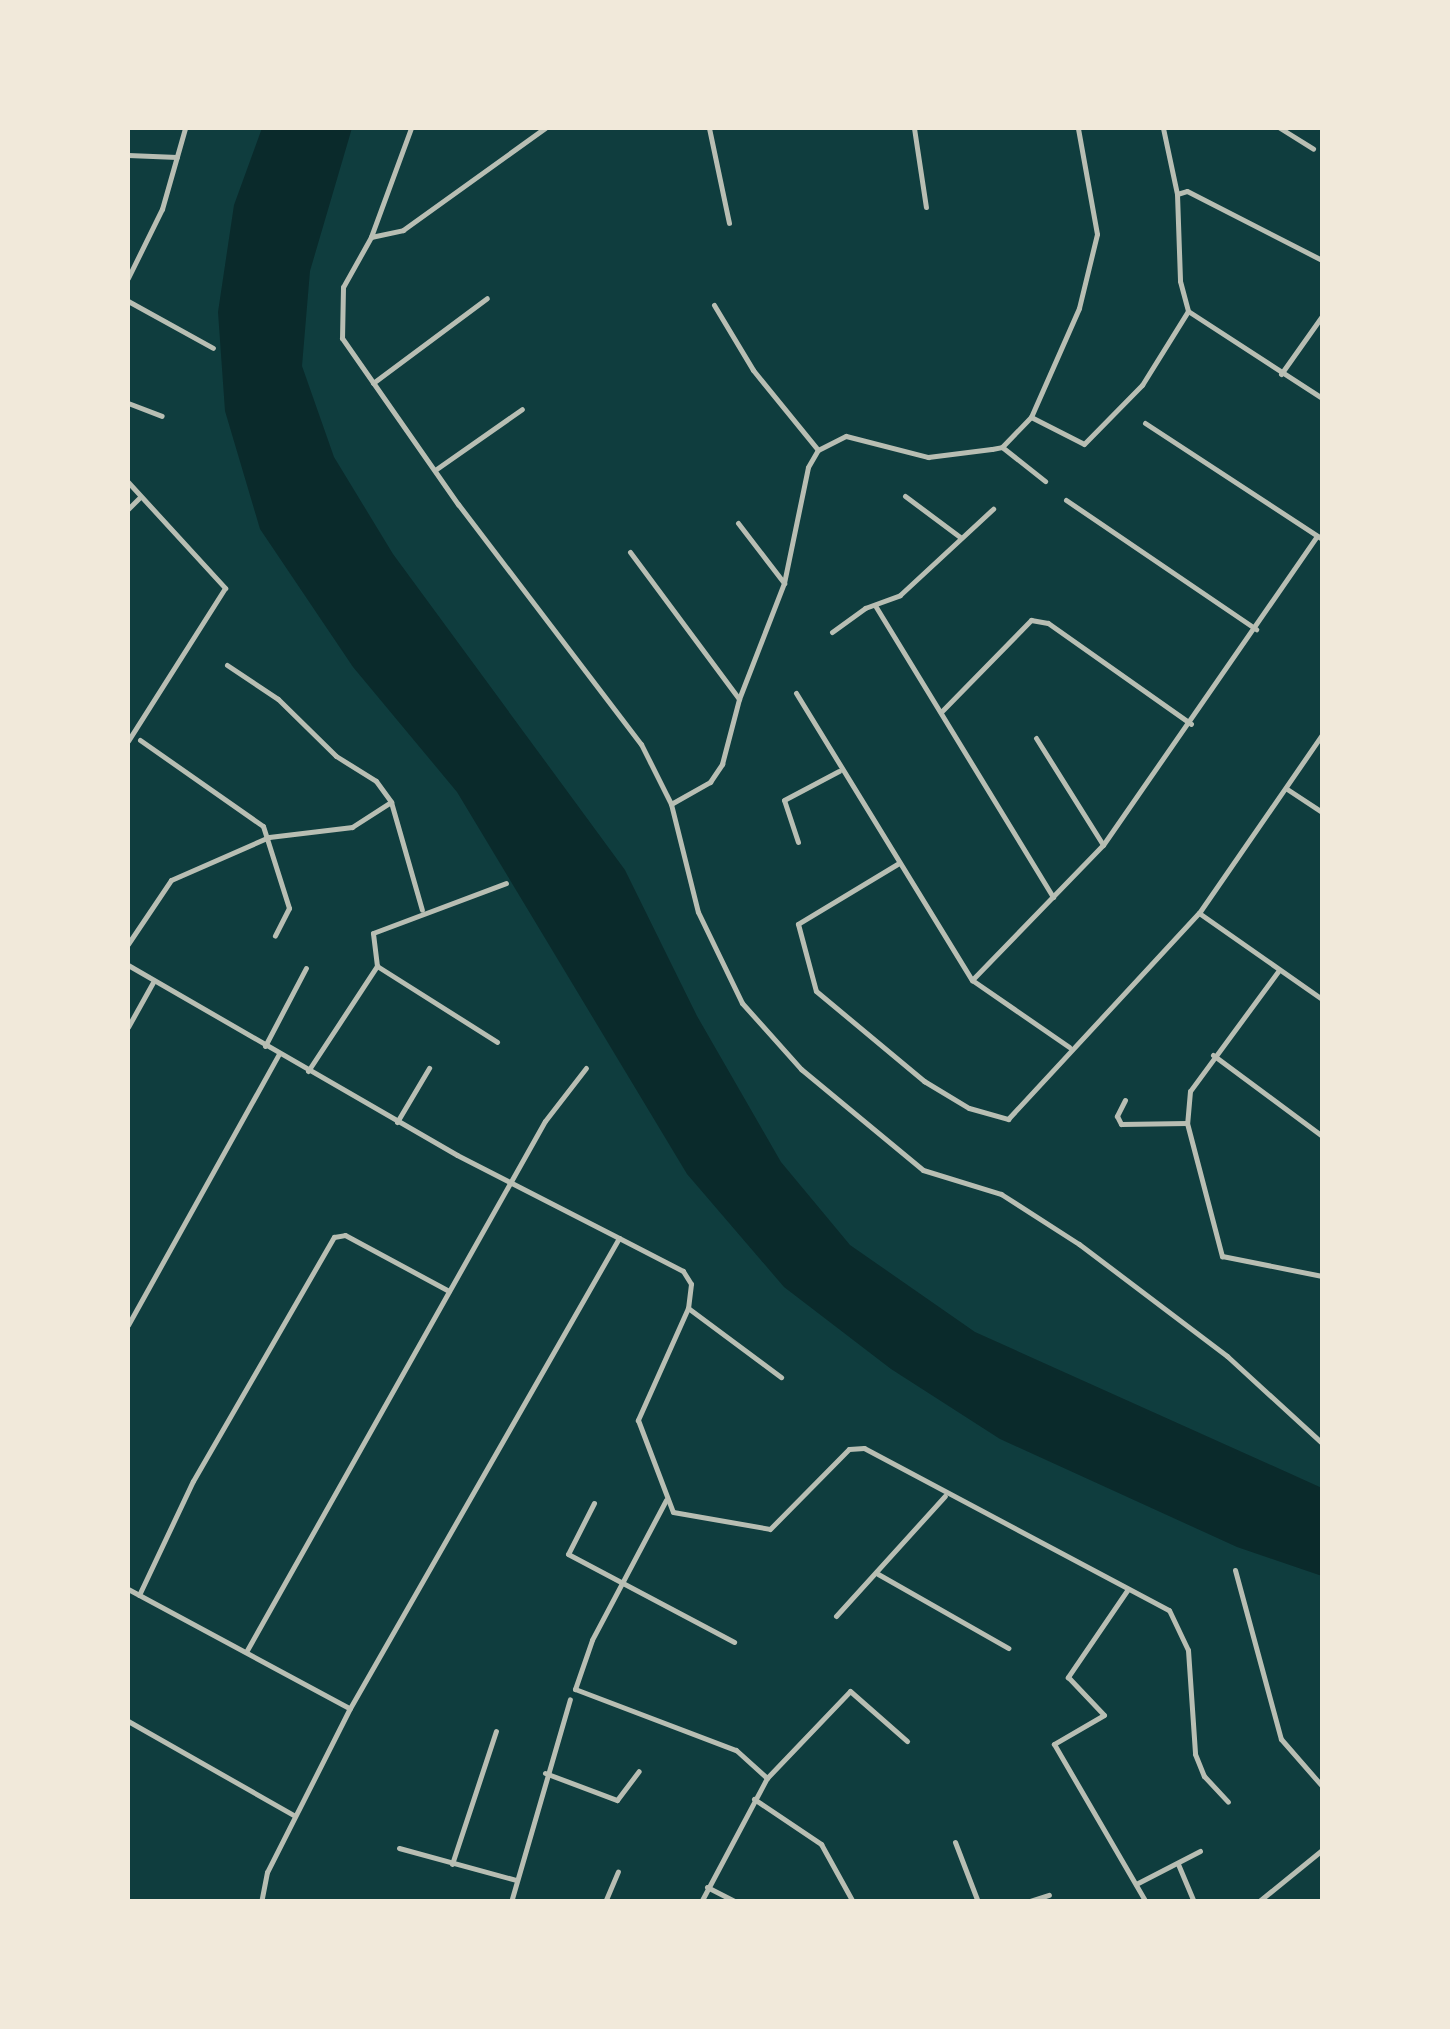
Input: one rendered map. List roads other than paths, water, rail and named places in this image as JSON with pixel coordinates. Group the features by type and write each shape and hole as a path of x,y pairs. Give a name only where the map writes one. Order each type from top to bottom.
{"street":[{"path":"128,278 155,226 184,128"},
{"path":"411,128 370,238 343,287 342,338 435,470 641,744 671,804 708,936 742,1003 801,1069 922,1170 1001,1194 1079,1244 1226,1356 1322,1443"},
{"path":"370,238 403,230 545,128"},
{"path":"708,128 728,223"},
{"path":"914,128 926,207"},
{"path":"671,804 718,774 739,699 784,582 808,466 818,450 846,436 928,457 1002,448 1030,417 1079,308 1097,234 1078,128"},
{"path":"1162,128 1177,194 1180,281 1188,310 1322,398"},
{"path":"1280,128 1313,149"},
{"path":"128,155 177,157"},
{"path":"1177,194 1187,191 1322,260"},
{"path":"373,383 487,298"},
{"path":"128,301 213,348"},
{"path":"714,305 753,370 818,450"},
{"path":"1030,417 1084,444 1142,385 1188,310"},
{"path":"1281,374 1322,316"},
{"path":"128,402 162,416"},
{"path":"435,470 522,408"},
{"path":"972,980 1103,845 1320,537 1145,422"},
{"path":"1002,448 1045,481"},
{"path":"128,482 221,582 225,595 128,741"},
{"path":"904,496 960,537"},
{"path":"128,509 139,498"},
{"path":"1066,500 1256,629"},
{"path":"832,632 900,595 993,509"},
{"path":"738,523 784,582"},
{"path":"630,552 739,699"},
{"path":"876,607 1053,897"},
{"path":"941,712 1031,620 1048,623 1191,724"},
{"path":"226,666 278,699 336,756 371,776 391,802 422,910"},
{"path":"796,693 840,771 972,980 1069,1047"},
{"path":"899,863 798,924 816,991 924,1081 1001,1120 1017,1114 1069,1047 1199,913 1322,735"},
{"path":"1036,738 1103,845"},
{"path":"140,740 252,815 269,837 289,908 275,936"},
{"path":"798,842 784,800 840,771"},
{"path":"1287,789 1322,812"},
{"path":"128,944 171,880 269,837 352,827 391,802"},
{"path":"497,1042 377,966 370,936 422,910 506,883"},
{"path":"1199,913 1322,999"},
{"path":"128,965 398,1122 688,1276 688,1308 638,1420 666,1500 684,1519 765,1531 859,1446 945,1496 1169,1610 1181,1632 1196,1754 1204,1776 1228,1802"},
{"path":"308,1071 377,966"},
{"path":"265,1046 306,968"},
{"path":"1279,970 1212,1055 1190,1091 1187,1123 1222,1256 1322,1276"},
{"path":"128,1027 153,981"},
{"path":"128,1325 279,1054"},
{"path":"1212,1055 1322,1136"},
{"path":"398,1122 430,1068"},
{"path":"246,1652 554,1105 586,1068"},
{"path":"1125,1100 1116,1116 1122,1124 1187,1123"},
{"path":"139,1595 194,1481 334,1237 345,1235 449,1291"},
{"path":"261,1902 295,1816 350,1708 620,1238"},
{"path":"688,1308 781,1377"},
{"path":"836,1616 945,1496"},
{"path":"666,1500 622,1582 575,1690 736,1750 767,1778"},
{"path":"594,1502 567,1552 734,1642"},
{"path":"1234,1570 1280,1739 1322,1786"},
{"path":"878,1574 1008,1648"},
{"path":"128,1588 350,1708"},
{"path":"1128,1589 1068,1677 1104,1714 1054,1744 1146,1902"},
{"path":"700,1902 767,1778 850,1691 908,1740"},
{"path":"511,1902 544,1773 570,1700"},
{"path":"128,1722 295,1816"},
{"path":"452,1864 496,1731"},
{"path":"544,1773 618,1800 639,1770"},
{"path":"754,1799 812,1834 853,1902"},
{"path":"955,1842 978,1902"},
{"path":"399,1848 516,1880"},
{"path":"1258,1902 1322,1850"},
{"path":"1136,1884 1200,1851"},
{"path":"1178,1864 1194,1902"},
{"path":"604,1902 618,1872"},
{"path":"707,1887 736,1902"},
{"path":"1027,1902 1048,1895"}],"water":[{"path":"262,128 352,128 310,271 302,366 334,457 393,554 625,870 697,1016 781,1162 850,1245 975,1332 1322,1488 1322,1576 1237,1547 1000,1439 891,1369 784,1287 687,1174 457,792 353,667 260,529 225,411 218,312 234,205"}]}
